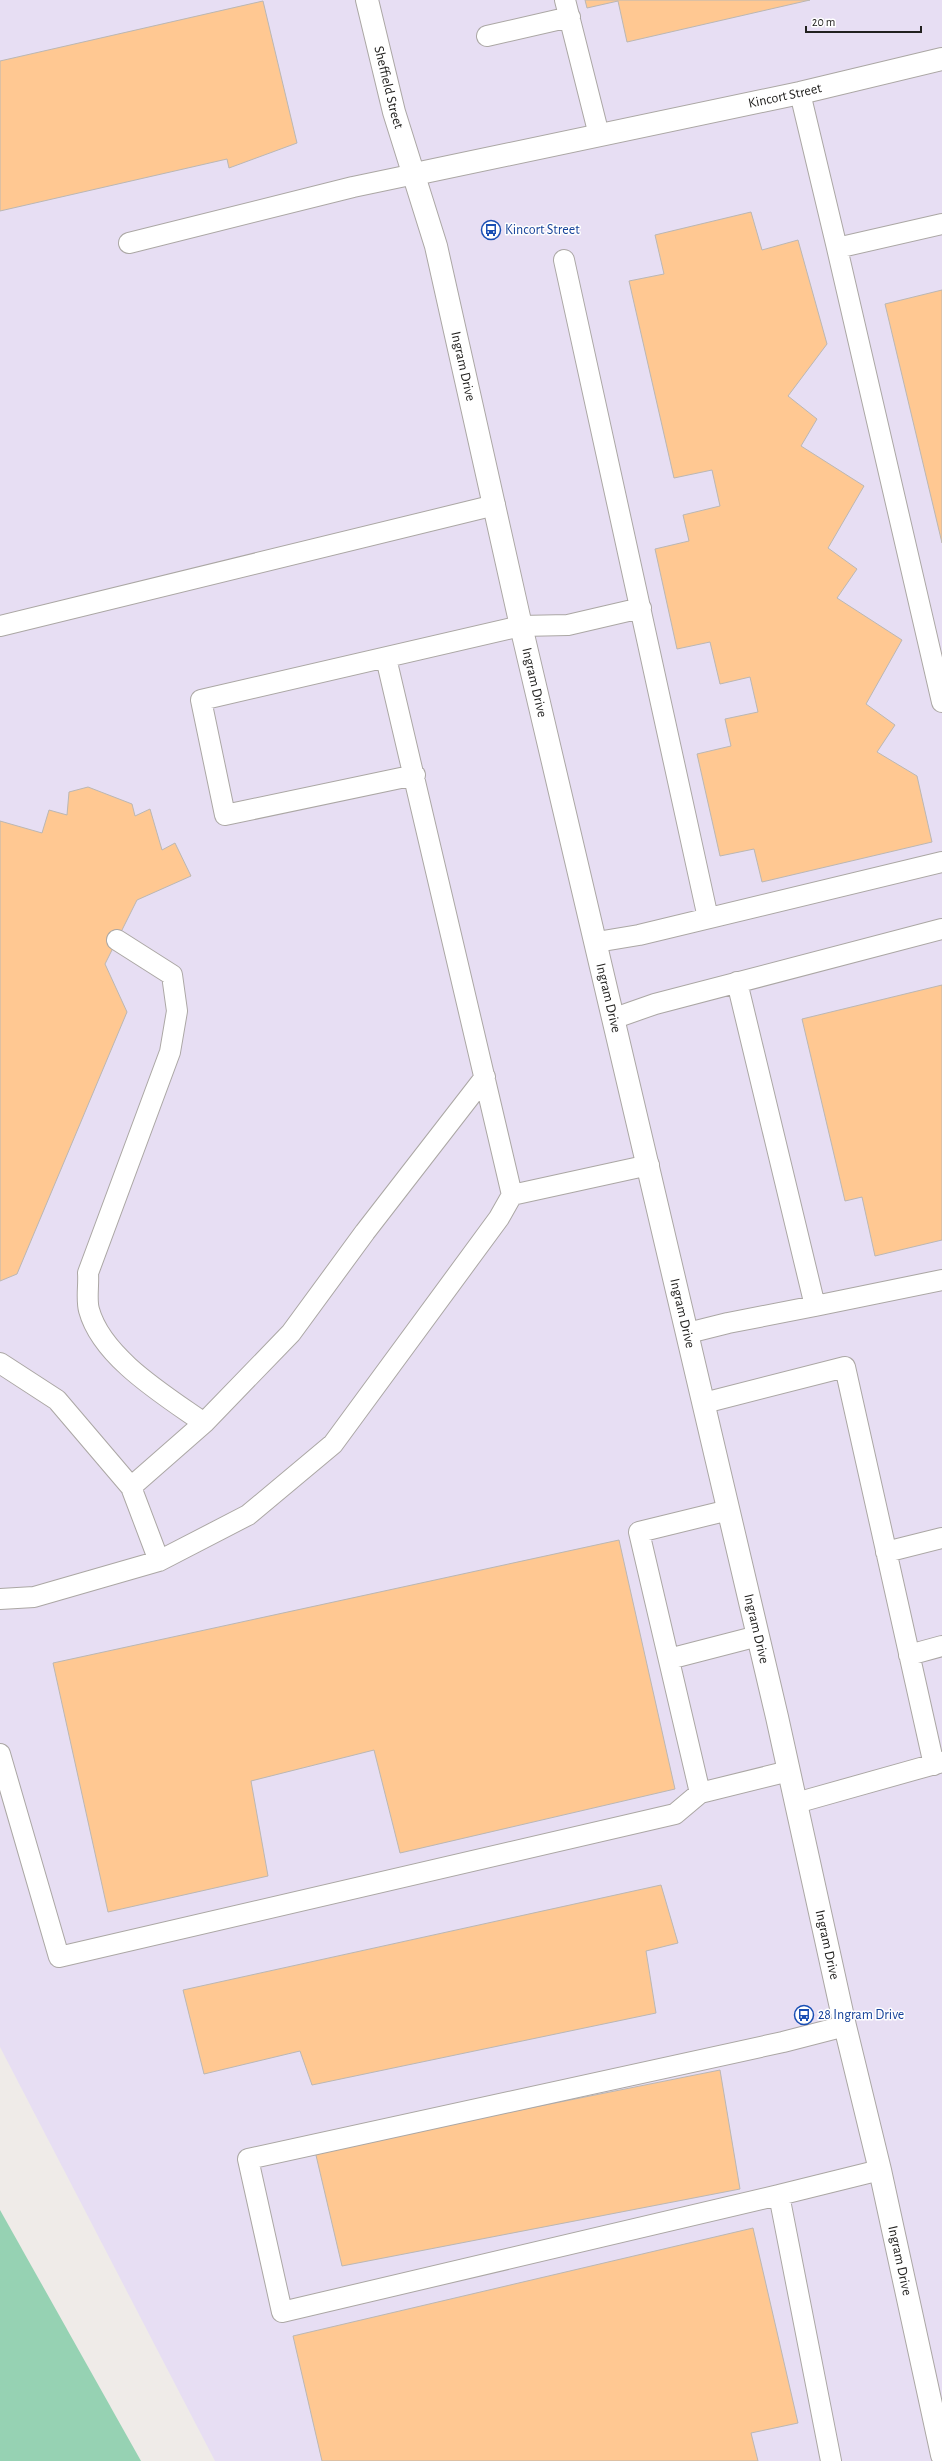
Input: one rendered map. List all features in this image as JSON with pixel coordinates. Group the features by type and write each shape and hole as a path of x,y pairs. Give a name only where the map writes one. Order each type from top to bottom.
{"street":[{"name":"Sheffield Street","path":"367,0 394,112 415,174"},
{"name":"Kincort Street","path":"415,174 800,92 942,60"},
{"name":"Ingram Drive","path":"415,174 436,246 521,626 615,1018 729,1510 789,1771 845,2026 880,2170 942,2455"}],"lane":[{"path":"487,36 567,8 599,135"},
{"path":"800,92 942,702"},
{"path":"129,243 352,187 415,174"},
{"path":"837,248 942,224"},
{"path":"564,260 708,918"},
{"path":"0,626 495,505"},
{"path":"415,775 225,815 201,700 521,626 568,625 641,608"},
{"path":"0,1600 34,1598 159,1561 248,1515 333,1444 499,1218 512,1195 415,775 386,658"},
{"path":"597,942 639,935 942,862"},
{"path":"615,1018 655,1004 942,929"},
{"path":"117,940 172,975 177,1011 170,1052 88,1273 89,1310 103,1338 130,1370 204,1423"},
{"path":"737,982 815,1306"},
{"path":"131,1487 204,1423 291,1333 365,1232 485,1077"},
{"path":"512,1195 649,1165"},
{"path":"688,1333 728,1323 942,1280"},
{"path":"0,1363 57,1400 131,1487 159,1561"},
{"path":"704,1403 845,1367 909,1655 938,1763 796,1804"},
{"path":"700,1793 639,1532 729,1510"},
{"path":"886,1552 942,1538"},
{"path":"669,1659 758,1636"},
{"path":"909,1655 942,1646"},
{"path":"0,1754 59,1957 675,1814 700,1793 789,1771"},
{"path":"845,2026 783,2042 248,2159 282,2312 880,2170"},
{"path":"779,2195 831,2461"}],"shaded area":[{"path":"0,0 942,0 942,2461 215,2461 0,2047"}],"green space":[{"path":"0,2210 141,2461 0,2461"}],"building":[{"path":"585,0 810,0 627,42 618,1 587,8"},
{"path":"263,1 297,143 229,168 227,159 0,211 0,61"},
{"path":"751,212 762,250 798,240 827,344 788,396 817,419 801,446 864,486 828,548 857,569 837,598 902,640 866,704 895,725 877,752 917,776 932,842 762,882 754,849 720,856 697,754 731,746 725,719 758,712 750,677 720,684 710,642 677,649 655,549 689,541 683,515 720,506 712,470 674,478 629,281 664,274 655,235"},
{"path":"942,290 942,543 885,304"},
{"path":"88,787 132,804 135,816 150,809 162,850 175,843 191,876 137,900 105,964 127,1012 17,1274 0,1281 0,821 42,833 49,810 67,815 69,792"},
{"path":"942,985 942,1240 875,1256 862,1197 845,1201 802,1019"},
{"path":"619,1540 675,1789 400,1853 374,1750 251,1781 268,1876 108,1912 53,1663"},
{"path":"661,1885 678,1943 646,1951 656,2013 312,2085 300,2051 204,2074 183,1990"},
{"path":"720,2070 740,2189 342,2266 315,2151"},
{"path":"753,2228 798,2423 751,2433 758,2461 322,2461 293,2336"}],"place":[{"name":"Kincort Street","path":"491,230"},
{"name":"28 Ingram Drive","path":"804,2015"}]}
